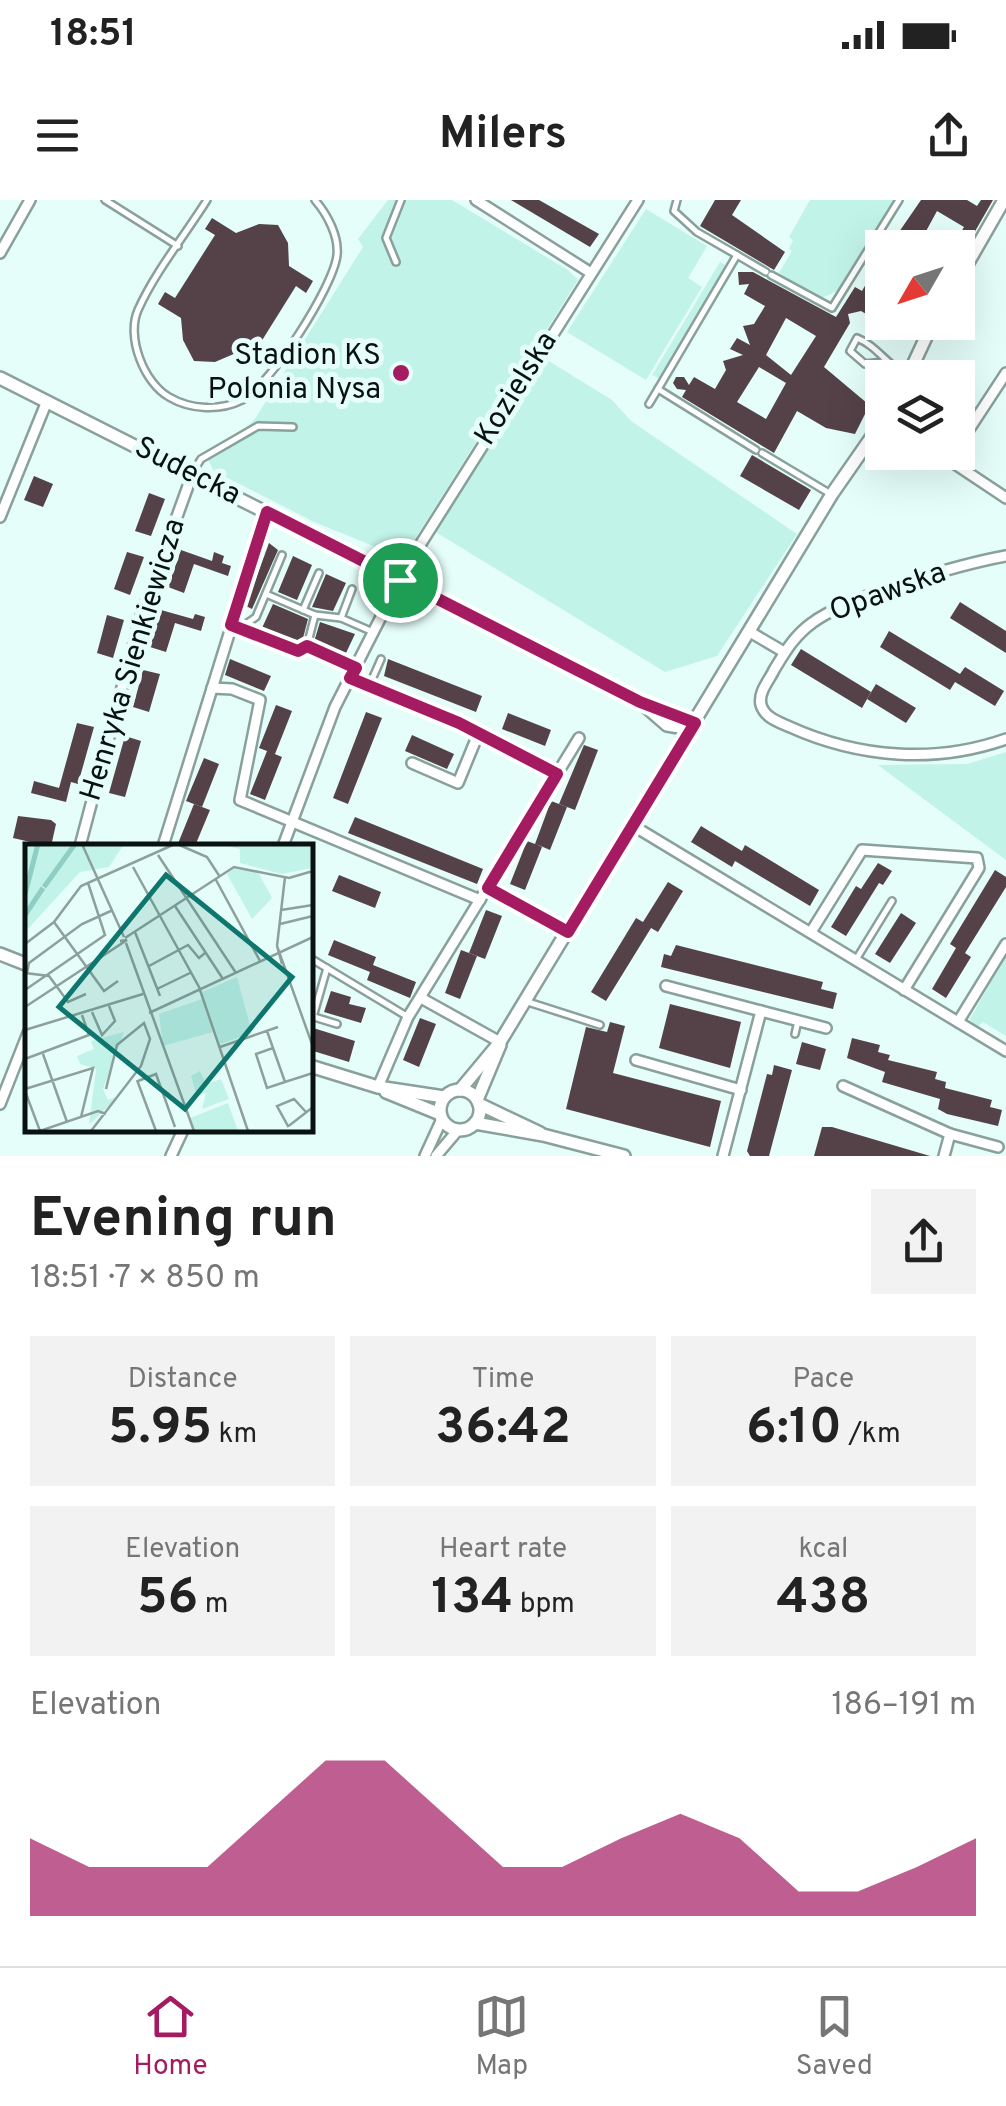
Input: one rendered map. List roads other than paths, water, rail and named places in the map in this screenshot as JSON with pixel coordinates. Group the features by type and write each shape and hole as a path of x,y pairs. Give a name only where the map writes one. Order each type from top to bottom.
{"street":[{"path":"0,253 30,200"},
{"path":"476,200 591,274"},
{"name":"Kozielska","path":"284,844 289,822 353,673 400,580 638,200"},
{"path":"975,250 1004,200"},
{"path":"1006,372 968,431 955,464 1006,498"},
{"name":"Sudecka","path":"0,378 693,726"},
{"path":"0,518 47,401"},
{"path":"312,1067 378,1087 444,1098 460,1090 500,1042 526,1001 832,494 865,446"},
{"name":"Henryka Sienkiewicza","path":"81,844 141,616 192,475"},
{"path":"164,844 235,627 267,512"},
{"name":"Opawska","path":"1006,556 944,570 813,621 784,652 763,690 762,708 770,718 798,730 874,753 966,750 1006,740"},
{"path":"750,632 784,652"},
{"path":"353,673 368,686 479,732 557,774"},
{"path":"212,688 232,688 260,700 240,800 480,900"},
{"name":"Sudecka","path":"640,702 667,725"},
{"path":"671,761 673,744 667,725 693,726"},
{"path":"412,763 458,783 479,732"},
{"path":"378,1087 408,1017 579,738"},
{"path":"632,826 1006,1051"},
{"path":"811,932 862,850 971,855 980,862 979,868 904,990"},
{"path":"488,888 568,932"},
{"path":"958,1022 1006,944"},
{"path":"0,954 25,964"},
{"path":"666,986 826,1028"},
{"path":"421,998 500,1042"},
{"path":"723,1156 761,1011"},
{"path":"0,1104 25,1041"},
{"path":"475,1123 478,1102 500,1042"},
{"path":"636,1060 741,1090"},
{"path":"843,1086 950,1134 998,1147"},
{"path":"378,1087 441,1117 458,1130"},
{"path":"460,1090 543,1135"},
{"path":"426,1156 444,1098"},
{"path":"436,1156 458,1130 475,1123 624,1156"},
{"path":"171,1156 183,1131"},
{"path":"944,1156 950,1134"}],"lane":[{"path":"104,200 178,246"},
{"path":"207,200 136,314 138,352 150,378 168,396 196,406 228,406 262,385 334,271 334,235 314,200"},
{"path":"396,262 386,238 402,200"},
{"path":"677,200 674,211 686,222 737,256 832,308 899,200"},
{"path":"649,404 737,256"},
{"path":"857,338 873,344 884,362 865,364 850,351 857,338"},
{"path":"658,389 832,494"},
{"path":"192,475 201,459 258,426 294,428"},
{"path":"235,627 256,617 282,555"},
{"path":"303,610 319,573"},
{"path":"341,618 352,589"},
{"path":"266,594 315,615 341,618 374,632"},
{"path":"235,627 298,651 307,646 315,615"},
{"path":"307,646 353,673"},
{"path":"368,686 380,659"},
{"path":"857,959 892,901"},
{"path":"312,959 408,1017"},
{"path":"312,1013 327,968"},
{"path":"526,1001 552,1014 600,1025"},
{"path":"312,1016 337,1024"},
{"path":"794,1034 798,1021"}],"place":[{"name":"Stadion KS Polonia Nysa","path":"401,373"}]}
